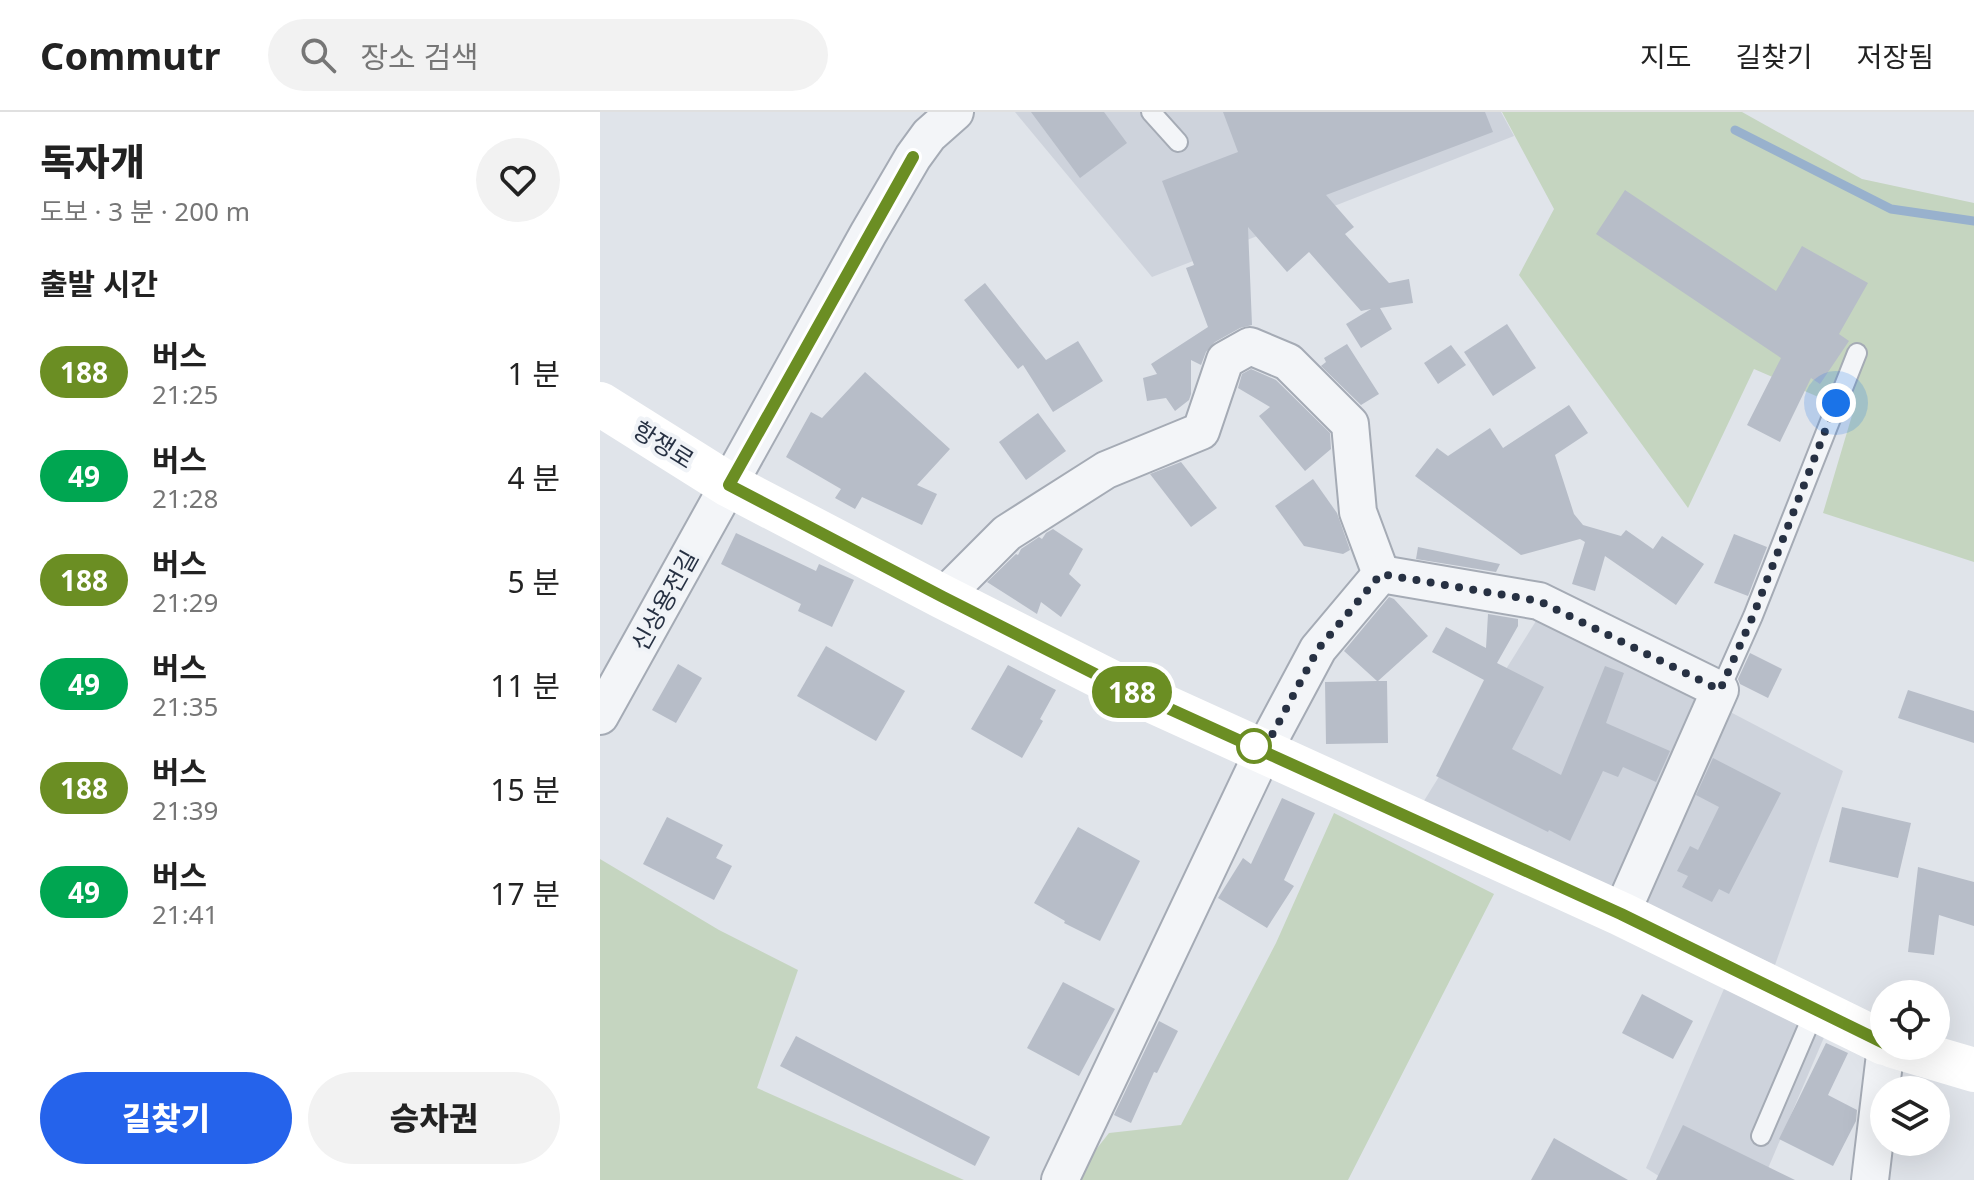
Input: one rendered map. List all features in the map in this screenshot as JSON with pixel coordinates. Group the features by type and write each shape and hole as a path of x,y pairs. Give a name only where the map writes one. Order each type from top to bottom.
{"street":[{"path":"729,485 913,157 929,135 955,112"},
{"path":"943,597 1007,533 1106,470 1201,431 1225,360 1250,346 1288,362 1350,424 1358,512 1381,574"},
{"name":"항쟁로","path":"600,404 729,485 1117,685 1621,914 1870,1037"},
{"name":"신상용전길","path":"600,716 729,485"},
{"path":"1381,574 1539,601 1720,690 1621,914"},
{"path":"1060,1180 1264,750 1318,649 1381,574"},
{"path":"1870,1180 1883,1060"},
{"path":"1940,1060 1974,1070"}],"lane":[{"path":"1151,112 1178,142"},
{"path":"1720,690 1753,616 1857,353"},
{"path":"1761,1136 1815,1010"}],"shaded area":[{"path":"1015,112 1501,112 1514,136 1152,277"},
{"path":"1541,613 1843,771 1775,965 1422,804"},
{"path":"1727,982 1828,1028 1763,1180 1665,1180 1646,1168"}],"green space":[{"path":"1502,112 1742,112 1862,179 1974,203 1974,562 1823,513 1853,412 1754,369 1688,508 1519,275 1554,209"},
{"path":"1334,813 1494,894 1348,1180 1072,1180 1109,1133 1181,1125 1276,943"},
{"path":"600,859 719,930 798,970 757,1088 964,1180 600,1180"}],"building":[{"path":"1031,112 1104,112 1127,143 1080,178"},
{"path":"1223,112 1485,112 1493,132 1326,195 1354,227 1345,234 1389,283 1409,279 1413,303 1380,308 1392,329 1361,348 1346,324 1371,309 1361,311 1309,252 1287,272 1248,227 1252,325 1215,342 1206,352 1201,365 1191,360 1191,394 1189,400 1175,411 1166,398 1147,401 1143,378 1157,374 1151,364 1208,327 1186,268 1194,265 1162,181 1238,152"},
{"path":"1625,190 1776,291 1802,246 1868,283 1839,334 1849,341 1820,384 1811,378 1780,442 1747,425 1781,358 1596,234"},
{"path":"985,283 1046,360 1078,341 1103,381 1053,412 1023,365 1018,369 964,300"},
{"path":"1507,324 1536,368 1493,396 1464,352"},
{"path":"1347,344 1379,394 1361,405 1321,366 1326,362 1324,358"},
{"path":"1451,345 1466,365 1438,384 1424,363"},
{"path":"1251,369 1276,380 1330,433 1331,449 1305,471 1259,416 1270,407 1238,388 1242,374"},
{"path":"865,372 950,449 917,485 937,494 922,525 862,497 855,509 835,498 841,489 786,457 811,412 822,418"},
{"path":"1569,405 1588,433 1555,455 1574,514 1583,525 1621,536 1626,530 1653,549 1662,536 1704,564 1676,605 1605,556 1595,591 1572,584 1585,542 1580,539 1521,555 1415,476 1437,448 1448,456 1490,428 1503,448"},
{"path":"1038,413 1066,451 1026,480 999,442"},
{"path":"1181,462 1217,508 1191,527 1150,474"},
{"path":"1313,479 1337,513 1350,550 1343,554 1304,546 1275,506"},
{"path":"1053,529 1083,549 1069,574 1081,585 1061,617 1041,602 1037,614 987,582 1021,549 1039,537 1042,539"},
{"path":"736,533 816,571 819,564 854,580 832,627 798,611 801,604 721,564"},
{"path":"1734,534 1767,547 1748,596 1714,583"},
{"path":"1418,547 1500,564 1496,572 1416,559"},
{"path":"1389,597 1428,636 1378,681 1387,681 1388,743 1326,744 1325,682 1377,681 1344,651"},
{"path":"1488,614 1518,619 1518,626 1497,663 1544,687 1512,749 1561,775 1605,666 1624,673 1606,723 1670,751 1656,782 1623,767 1618,777 1603,771 1570,841 1436,776 1484,680 1432,652 1446,627 1486,648"},
{"path":"826,646 905,691 876,741 797,696"},
{"path":"1750,653 1782,669 1768,698 1740,684 1738,679"},
{"path":"678,664 702,678 676,723 652,710"},
{"path":"1008,665 1056,690 1022,758 971,729"},
{"path":"1908,690 1974,711 1974,743 1898,718"},
{"path":"1713,758 1781,793 1729,894 1719,889 1712,902 1682,887 1688,876 1677,871 1690,846 1698,850 1719,807 1696,795"},
{"path":"1282,798 1315,813 1284,880 1294,886 1267,928 1218,898 1243,858 1251,864"},
{"path":"1842,807 1911,823 1898,878 1829,862"},
{"path":"667,817 723,845 716,858 732,866 714,900 643,864"},
{"path":"1078,827 1140,861 1100,941 1034,903"},
{"path":"1918,867 1974,882 1974,926 1939,915 1934,955 1908,952"},
{"path":"1063,982 1115,1009 1079,1076 1027,1048"},
{"path":"1642,994 1693,1021 1673,1059 1622,1033"},
{"path":"1159,1021 1178,1031 1157,1073 1154,1072 1131,1123 1114,1115"},
{"path":"796,1036 990,1137 975,1166 780,1066"},
{"path":"1826,1043 1848,1053 1828,1095 1857,1110 1856,1121 1833,1166 1779,1139"},
{"path":"1683,1125 1795,1180 1656,1180"},
{"path":"1554,1138 1628,1180 1531,1180"}],"waterway":[{"path":"1735,130 1891,209 1974,221"}],"bus line":[{"name":"188","path":"913,157 729,485 1117,685 1621,914 1870,1036"}],"route":[{"path":"1254,746 1264,750 1318,649 1381,574 1539,601 1720,690 1753,616 1836,403"}]}
